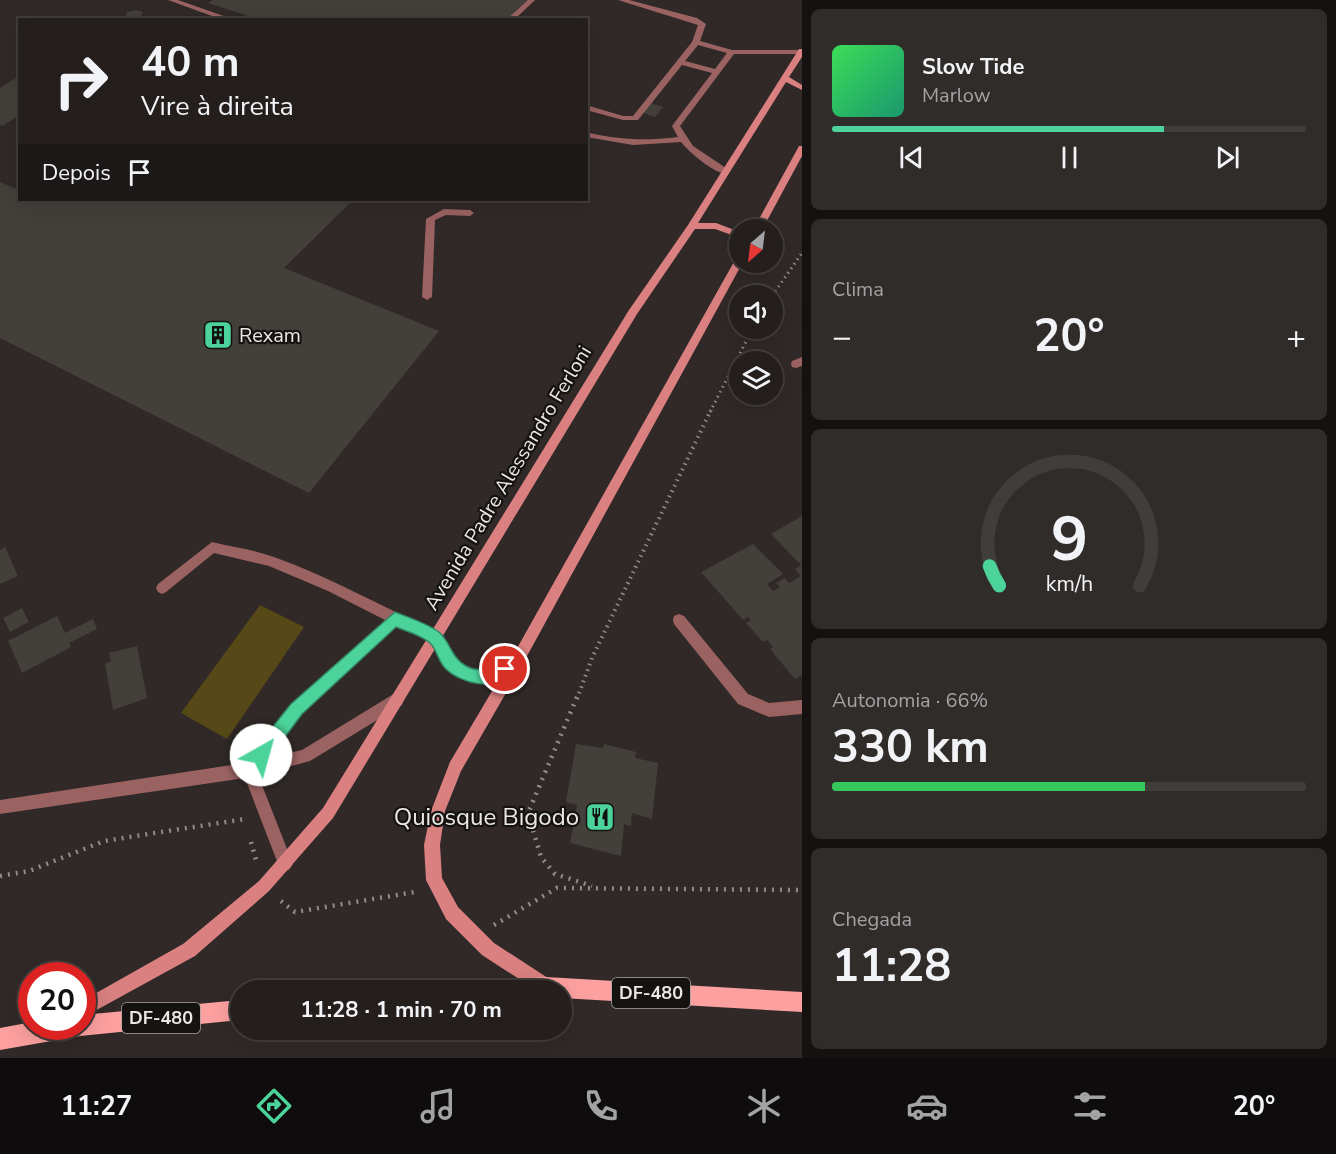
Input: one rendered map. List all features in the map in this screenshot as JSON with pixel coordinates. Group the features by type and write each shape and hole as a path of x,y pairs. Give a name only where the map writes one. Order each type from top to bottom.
{"main road":[{"name":"Avenida Padre Alessandro Ferloni","path":"96,1002 189,950 264,886 328,813 633,312 692,226 802,51"},
{"path":"785,78 802,88"},
{"path":"763,219 802,148"},
{"path":"692,226 716,226 729,231"},
{"path":"535,980 488,949 452,913 434,880 432,845 438,810 455,766 516,663 733,273"},
{"name":"DF-480","path":"572,989 802,1002"},
{"name":"DF-480","path":"96,1024 230,1011"},
{"name":"DF-480","path":"0,1040 18,1036"}],"street":[{"path":"171,0 226,18"},
{"path":"511,18 532,0"},
{"path":"588,108 622,118 634,118 696,42 702,24 621,0"},
{"path":"696,42 732,52 802,51"},
{"path":"726,172 695,153 681,139 676,126 732,52"},
{"path":"680,62 717,72"},
{"path":"588,134 620,142 643,144 681,139"},
{"path":"427,297 431,219 444,212 470,213"},
{"path":"162,588 212,547 271,561 332,587 435,638 450,663 478,678 494,675 516,663"},
{"path":"249,770 296,709 395,619"},
{"path":"679,620 743,699 768,710 802,707"},
{"path":"0,807 249,770 305,756 400,697"},
{"path":"249,770 285,864"}],"path":[{"path":"780,285 802,253"},
{"path":"595,887 555,874 541,856 528,813 558,747 592,658 683,464 747,339"},
{"path":"231,772 264,886 295,912 439,888"},
{"path":"0,876 29,871 104,841 244,819 266,813"},
{"path":"491,927 557,888 802,890"}],"shaded area":[{"path":"260,605 304,627 227,739 181,713"}],"building":[{"path":"213,0 530,0 511,18 255,18 208,3"},
{"path":"136,10 143,12 141,17 125,17 127,12"},
{"path":"18,78 18,116 2,126 0,125 0,88"},
{"path":"648,102 663,107 655,117 641,112"},
{"name":"Rexam","path":"0,182 18,188 18,201 352,201 284,268 439,331 309,493 0,338"},
{"path":"802,516 802,675 795,679 770,649 773,647 767,640 763,642 746,623 751,620 748,617 743,620 701,572 753,544 783,574 767,584 773,591 780,587 776,583 785,578 789,583 801,576 795,569 801,565 771,534"},
{"path":"5,547 18,576 0,584 0,550"},
{"path":"22,608 29,622 10,632 3,618"},
{"path":"57,616 65,633 93,619 97,629 69,643 71,647 22,673 8,641"},
{"path":"137,646 147,698 113,710 105,664 111,661 109,653"},
{"path":"576,744 603,748 604,744 636,752 635,758 658,763 652,819 632,813 631,826 624,824 621,856 570,843 577,805 566,802"}],"place":[{"name":"Rexam","path":"218,335"},
{"name":"Quiosque Bigodo","path":"600,817"}],"route":[{"path":"261,755 296,709 395,619 435,638 450,663 463,672 478,678 494,675 505,669"}]}
